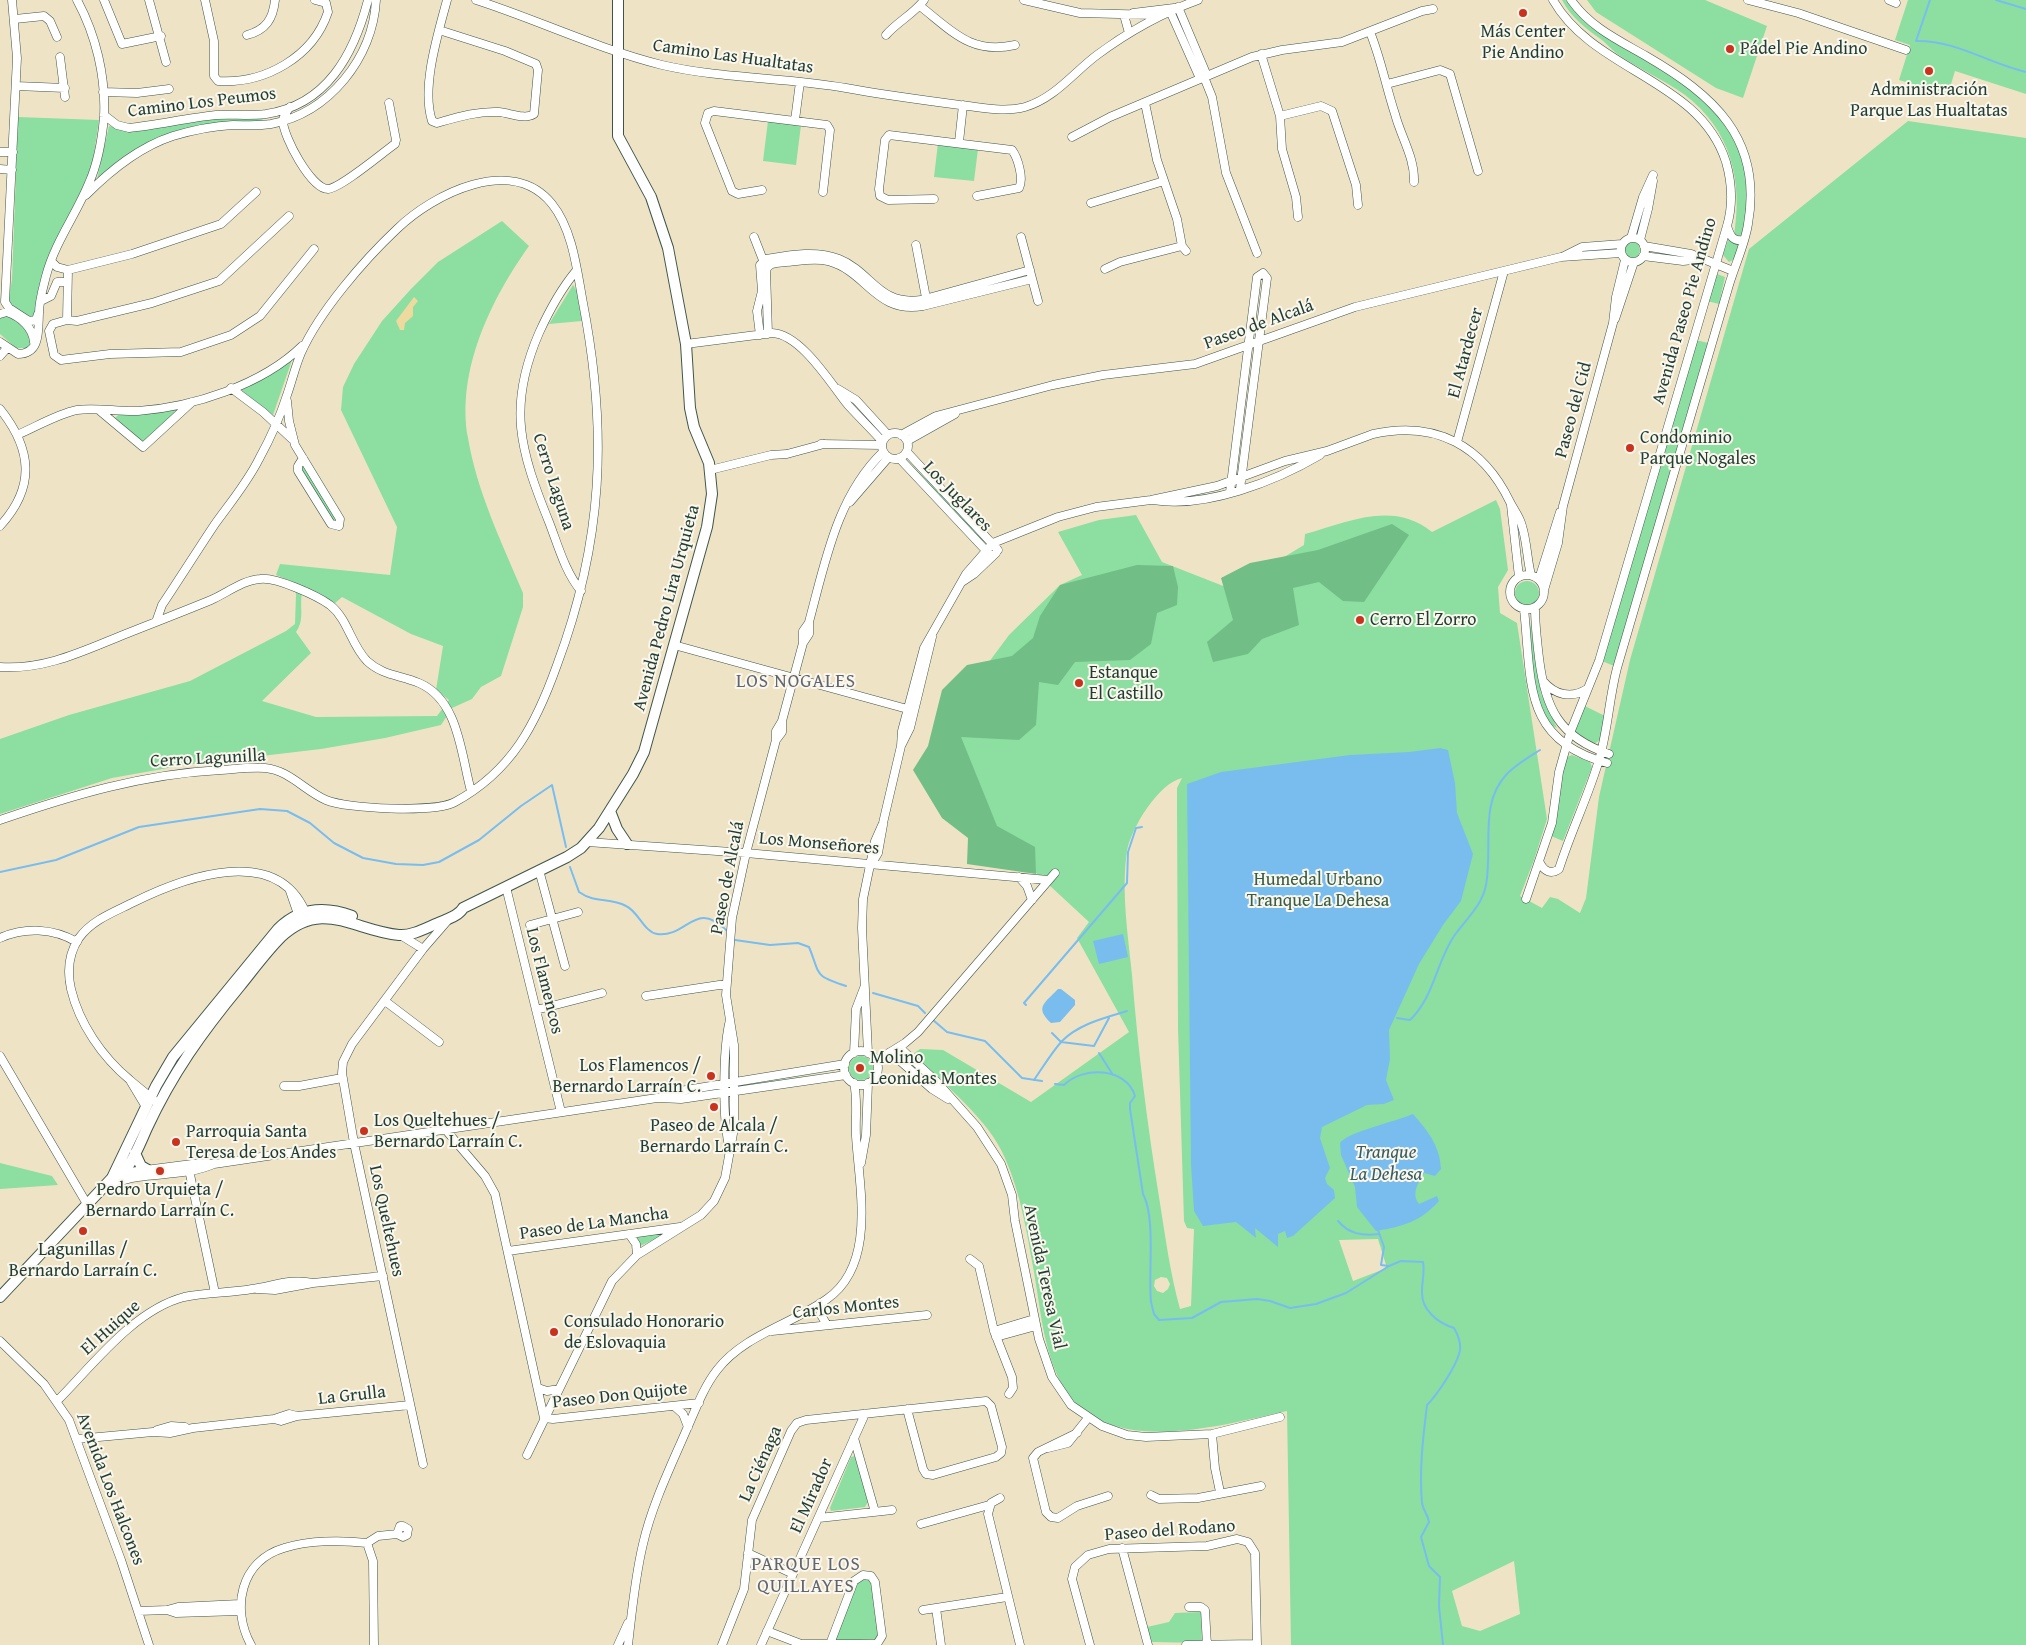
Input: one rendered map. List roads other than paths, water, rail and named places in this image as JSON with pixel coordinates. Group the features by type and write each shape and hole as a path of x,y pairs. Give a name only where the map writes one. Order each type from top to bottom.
{"main road":[{"name":"Avenida Pedro Lira Urquieta","path":"303,917 340,918 400,935 420,931 450,918 461,912 464,908 575,853 587,842 610,811 644,752 710,514 712,494 710,470 692,417 686,344 674,274 661,223 648,191 618,136 618,0"},
{"path":"610,811 617,829 627,844"},
{"name":"Avenida Pedro Lira Urquieta","path":"109,1183 124,1172 135,1153 155,1101 202,1032 280,938 303,917 318,909 338,910 402,930 419,926 457,907 464,908"},
{"name":"Avenida Pedro Lira Urquieta","path":"109,1183 146,1107 155,1101"},
{"path":"135,1153 141,1166 148,1170"},
{"path":"0,1297 109,1183"}],"street":[{"path":"12,0 15,19 16,86 5,292 7,307 29,321 36,320 39,313"},
{"path":"0,342 15,353 23,354 30,351 38,339 41,301 51,261 62,232 82,199 95,166 104,115 103,92 95,44 77,0"},
{"path":"104,0 122,44 160,36"},
{"path":"149,0 166,62"},
{"path":"205,0 214,41 215,77 218,81 248,78 269,72 302,52 316,35 328,12 326,3 316,0"},
{"path":"247,34 267,24 273,13 274,0"},
{"name":"Camino Los Peumos","path":"104,115 117,125 130,128 214,116 265,114 290,107 319,90 343,64 357,38 368,0"},
{"name":"Camino Los Peumos","path":"82,199 118,166 160,141 208,127 260,125 283,121 304,112 324,100 349,74 370,35 376,0"},
{"path":"439,30 505,50 536,64 538,70 534,114 526,117 501,112 483,112 434,122 429,106 430,84 439,30 446,0"},
{"name":"Camino Las Hualtatas","path":"476,0 619,52 674,67 1006,109 1038,102 1057,90 1096,56 1129,33 1170,11 1198,0"},
{"path":"1024,0 1068,11 1124,15 1162,15"},
{"name":"Avenida Paseo Pie Andino","path":"1526,899 1540,863 1553,817 1558,778 1570,732 1599,661 1727,226 1731,202 1729,172 1718,142 1704,121 1687,104 1581,35 1553,0"},
{"name":"Avenida Paseo Pie Andino","path":"1540,863 1542,868 1550,872 1560,869 1572,829 1603,762 1617,668 1733,270 1744,240 1750,204 1749,177 1740,143 1723,114 1692,85 1603,32 1586,18 1571,0"},
{"path":"1748,0 1798,14 1906,50"},
{"path":"886,34 897,22 922,3 959,37 975,45 995,48 1015,45"},
{"path":"1124,15 1178,8 1205,72 1204,78 1212,97 1229,184 1256,252"},
{"path":"1072,137 1086,128 1261,54 1292,48 1336,44 1422,11 1434,9"},
{"path":"1170,11 1199,75 1204,78"},
{"path":"1124,15 1129,33"},
{"path":"15,19 46,17 57,37"},
{"path":"1370,32 1387,84 1394,113 1409,151 1414,182"},
{"path":"1190,57 1198,53"},
{"path":"1261,54 1280,116 1282,149 1296,197 1298,217"},
{"path":"60,57 65,97"},
{"path":"1387,84 1440,70 1450,74 1478,171"},
{"path":"795,120 800,82"},
{"path":"16,86 65,88"},
{"path":"103,92 137,93 170,89"},
{"path":"290,107 283,121 305,172 319,186 331,188 347,180 395,144 396,140 389,103"},
{"path":"1105,269 1120,262 1184,249 1177,219 1164,181 1145,103"},
{"path":"959,142 963,105"},
{"path":"1280,116 1321,106 1332,111 1356,186 1358,205"},
{"path":"762,190 736,194 732,191 705,123 706,115 714,111 826,124 830,128 823,192"},
{"path":"934,199 888,200 880,196 879,189 886,138 892,134 1008,148 1015,154 1022,182 1019,188 977,196"},
{"path":"0,152 13,152"},
{"path":"0,169 12,170"},
{"path":"1643,256 1642,243 1653,175 1643,197 1631,238 1622,244 1623,256 1634,262 1643,256 1683,261 1702,259"},
{"name":"Cerro Lagunilla","path":"0,820 126,781 202,771 273,769 285,774 323,799 348,806 435,808 453,803 501,768 529,732 553,677 581,590 594,525 598,452 592,360 576,271 562,222 552,204 541,194 524,184 511,181 494,181 478,184 436,200 401,225 374,253 334,302 307,341"},
{"path":"1091,202 1164,181"},
{"path":"51,261 57,266 68,270 124,257 221,224 256,192"},
{"path":"289,216 219,281 143,305 77,321 67,320 53,324 49,329 53,352 59,360 188,350 231,335 257,319 314,249"},
{"path":"1727,226 1734,239 1744,240"},
{"path":"754,237 763,260"},
{"path":"1021,237 1038,300"},
{"path":"1631,238 1642,243 1684,253 1733,270"},
{"name":"Paseo de Alcalá","path":"904,438 964,408 1080,379 1184,366 1247,346 1340,311 1561,257 1582,247 1622,244"},
{"path":"916,245 927,302"},
{"path":"763,260 808,254 826,255 851,265 889,297 904,302 927,302 1032,279"},
{"name":"Paseo de Alcalá","path":"1561,257 1623,256"},
{"name":"Paseo del Cid","path":"1544,590 1558,543 1563,506 1613,323 1623,256"},
{"path":"764,334 766,270 773,264 811,259 829,261 847,270 876,295 891,304 906,308 1030,270"},
{"path":"763,260 760,265 761,297 757,311 764,334"},
{"name":"Paseo del Cid","path":"1613,323 1623,301 1634,262"},
{"path":"67,320 68,270"},
{"name":"Cerro Laguna","path":"576,271 552,307 531,352 522,384 519,420 523,446 540,500 567,568 581,590"},
{"name":"El Atardecer","path":"1457,442 1504,271"},
{"path":"1230,492 1247,346 1258,277 1263,273 1267,278 1240,489"},
{"path":"41,301 50,296 57,282 67,282"},
{"path":"0,303 5,292"},
{"path":"2,313 11,314 25,323 32,332 35,344"},
{"path":"686,344 764,334 779,334 792,340 838,389 884,449 899,458 907,452 904,438 888,434 856,400 838,389"},
{"path":"17,435 74,411 144,410 195,400 231,388 271,370 307,341"},
{"path":"156,622 166,599 252,472 276,424 287,396 294,370 307,341"},
{"path":"0,356 7,348"},
{"path":"231,388 294,441"},
{"path":"287,396 289,421 294,441 302,458 340,519 339,526 331,524 298,471 298,464 302,458"},
{"path":"100,411 143,447 195,400"},
{"path":"177,404 177,416"},
{"path":"0,409 17,435 25,459 25,481 15,506 0,526"},
{"path":"860,1167 866,1135 868,1083 877,1074 876,1061 868,1053 862,912 875,841 882,823 901,746 902,731 911,709 922,653 947,604 968,570 986,549 1032,526 1058,517 1112,504 1151,500 1230,482 1285,461 1327,450 1373,434 1395,430 1425,432 1457,442 1473,452 1487,466 1501,484 1522,526 1531,575"},
{"name":"Paseo de Alcalá","path":"527,1455 604,1294 616,1276 638,1255 685,1226 706,1210 718,1196 726,1178 734,1135 734,1045 729,1024 726,984 732,918 746,852 776,740 776,731 782,721 803,643 803,631 809,622 833,535 857,480 884,449 888,434"},
{"path":"1235,440 1245,441"},
{"path":"710,470 771,455 787,454 824,444 884,449"},
{"path":"1151,500 1194,502 1230,492 1289,470 1327,450"},
{"name":"Los Juglares","path":"907,452 997,545"},
{"name":"Los Juglares","path":"899,458 992,557"},
{"path":"942,503 949,497"},
{"path":"1511,504 1519,576"},
{"name":"Paseo del Cid","path":"1539,579 1552,531 1563,506"},
{"path":"962,582 974,574 992,557 997,545"},
{"path":"1531,575 1539,579 1544,590 1542,600 1535,608 1524,609 1513,603 1510,593 1512,584 1519,576 1531,575"},
{"path":"0,667 25,667 54,662 156,622 256,579 276,581 325,602 338,614 354,646 370,664 387,674 424,685 444,703 454,725 470,791"},
{"path":"1535,608 1542,680 1549,705 1561,724 1570,732 1605,752"},
{"path":"1524,609 1535,704 1540,717 1551,733 1566,746 1603,762"},
{"path":"674,645 911,709"},
{"path":"1542,680 1550,689 1562,694 1574,694 1587,689"},
{"path":"1551,733 1558,731 1561,724"},
{"name":"Los Monseñores","path":"587,842 746,852 1048,880"},
{"path":"540,870 565,966"},
{"path":"155,1101 130,1080 97,1044 77,1006 69,975 71,957 77,942 88,928 103,917 154,892 186,880 208,875 243,872 266,875 286,885 297,895 303,917"},
{"path":"876,1061 899,1047 922,1027 1055,873"},
{"path":"1019,877 1027,886 1032,900"},
{"name":"Los Flamencos","path":"506,887 561,1112"},
{"path":"530,925 578,912"},
{"name":"Los Queltehues","path":"423,1464 354,1143 342,1078 343,1062 349,1049 423,949 450,918"},
{"path":"0,938 16,932 38,930 58,933 77,942"},
{"path":"400,935 423,949"},
{"path":"646,996 726,984"},
{"path":"109,1183 214,1164 657,1098 680,1091 845,1064 854,1053 856,1009 864,988"},
{"path":"536,1010 602,992"},
{"path":"385,1001 439,1042"},
{"name":"Paseo de Alcalá","path":"729,1024 726,1045 726,1128 730,1152"},
{"name":"Avenida Teresa Vial","path":"899,1047 936,1081 950,1100 970,1119 988,1142 1008,1181 1035,1322 1055,1383 1072,1404 1088,1418 1110,1430 1136,1436 1183,1437 1212,1434 1280,1417"},
{"name":"Avenida Teresa Vial","path":"890,1052 932,1089 950,1100"},
{"path":"854,1053 868,1053"},
{"path":"0,1056 87,1204"},
{"path":"628,1645 640,1562 647,1529 670,1466 711,1379 727,1358 741,1347 820,1303 841,1286 852,1270 857,1257 860,1232 860,1167 856,1142 854,1083 846,1075 845,1064"},
{"path":"782,1075 784,1084"},
{"path":"657,1098 674,1100 846,1075"},
{"path":"284,1086 299,1086 342,1078"},
{"path":"130,1080 146,1107"},
{"path":"854,1083 868,1083"},
{"path":"445,1129 492,1188 508,1251 544,1418"},
{"path":"124,1172 189,1168"},
{"path":"189,1168 214,1293"},
{"name":"Paseo de La Mancha","path":"508,1251 685,1226"},
{"path":"629,1234 636,1244 638,1255"},
{"path":"970,1259 975,1261 980,1269 995,1334 1012,1377 1013,1388 1009,1394"},
{"name":"El Huique","path":"58,1400 131,1326 147,1314 183,1298 255,1289 275,1290 312,1283 382,1276"},
{"path":"820,1303 821,1315 827,1326"},
{"name":"Carlos Montes","path":"768,1332 927,1315"},
{"path":"995,1334 1035,1322"},
{"name":"Avenida Los Halcones","path":"0,1341 58,1400 77,1439 149,1645"},
{"path":"538,1388 547,1391 559,1388"},
{"name":"La Ciénaga","path":"722,1645 742,1596 754,1516 795,1425 802,1420 983,1400 991,1406 1002,1447 1000,1454 930,1475 923,1471 907,1409"},
{"name":"Paseo Don Quijote","path":"544,1418 553,1419 699,1403"},
{"name":"La Grulla","path":"77,1439 152,1432 170,1433 192,1428 274,1419 288,1414 297,1416 410,1405"},
{"path":"674,1406 683,1414 688,1427"},
{"name":"El Mirador","path":"761,1645 865,1414"},
{"path":"1088,1418 1077,1433 1036,1453 1033,1461 1049,1516 1058,1518 1082,1504 1108,1496"},
{"path":"1212,1434 1214,1468 1220,1492"},
{"path":"854,1438 875,1512"},
{"path":"1151,1494 1159,1498 1194,1498 1261,1486"},
{"path":"921,1524 989,1505 1000,1498"},
{"path":"989,1505 989,1518 1020,1645"},
{"path":"819,1518 892,1510"},
{"path":"251,1645 245,1634 240,1607 244,1585 251,1572 266,1557 285,1547 350,1541 368,1543 378,1536 397,1534"},
{"name":"Paseo del Rodano","path":"1090,1645 1072,1583 1073,1571 1080,1561 1104,1549 1207,1546 1237,1539 1248,1542 1256,1556 1257,1644"},
{"path":"368,1543 373,1561 374,1645"},
{"path":"1122,1548 1148,1645"},
{"path":"748,1553 793,1574"},
{"path":"767,1631 796,1644 830,1644 875,1644 881,1641 875,1582 871,1576 863,1575 854,1581 830,1644"},
{"path":"923,1610 1007,1596"},
{"path":"138,1611 167,1610 178,1607 240,1607"},
{"path":"1189,1607 1201,1607 1205,1610 1206,1645"},
{"path":"936,1608 941,1645"},
{"path":"618,1645 632,1612"},
{"path":"1186,1645 1257,1644"}],"water":[{"name":"Tranque La Dehesa","path":"1440,748 1448,750 1455,783 1457,813 1473,854 1461,901 1443,925 1419,964 1389,1030 1390,1059 1386,1080 1394,1100 1384,1104 1367,1105 1322,1127 1320,1138 1330,1168 1325,1178 1327,1184 1334,1190 1335,1198 1293,1236 1287,1238 1285,1231 1278,1234 1278,1247 1255,1228 1256,1238 1236,1222 1203,1226 1194,1211 1191,1165 1187,784 1221,772 1350,755 1409,752"},
{"path":"1123,934 1128,957 1099,964 1093,941"},
{"path":"1058,989 1061,989 1075,1000 1075,1005 1060,1022 1051,1023 1046,1018 1042,1009 1043,1005"},
{"name":"Tranque La Dehesa","path":"1413,1114 1436,1146 1441,1169 1435,1176 1424,1173 1416,1188 1417,1200 1419,1204 1437,1196 1439,1201 1425,1214 1411,1222 1376,1231 1357,1207 1355,1187 1341,1155 1340,1143 1362,1131"}],"waterway":[{"path":"1930,0 1916,41 1944,44 2026,72"},
{"path":"1996,0 2026,9"},
{"path":"1397,1018 1410,1020 1418,1011 1430,990 1448,946 1473,912 1484,893 1488,871 1488,827 1492,799 1498,787 1506,775 1522,761 1540,750"},
{"path":"0,872 56,860 139,827 260,809 287,811 310,823 334,843 363,858 396,864 423,865 439,862 479,840 521,806 552,785 566,847"},
{"path":"1026,1005 1024,1003 1127,883 1128,852 1136,828 1142,827"},
{"path":"570,867 579,892 591,898 620,903 626,906 652,932 667,934 698,919 706,918 715,921 726,930"},
{"path":"735,940 770,945 798,943 809,947 820,973 828,979 846,986"},
{"path":"873,993 918,1006 925,1013"},
{"path":"1034,1080 1055,1050 1069,1035 1092,1022 1127,1011"},
{"path":"1052,1033 1061,1042 1094,1046 1109,1018"},
{"path":"933,1020 947,1032 985,1041 1022,1078 1042,1081"},
{"path":"1099,1053 1113,1075"},
{"path":"1055,1084 1064,1085 1082,1075 1092,1072 1103,1072 1123,1079 1130,1086 1135,1096 1130,1103 1130,1109 1143,1194 1149,1217 1151,1302 1154,1314 1159,1320 1192,1318 1221,1302 1257,1299 1290,1308 1316,1304 1346,1293 1389,1266"},
{"path":"1338,1221 1347,1229 1356,1233 1367,1235 1379,1234"},
{"path":"1378,1230 1384,1247 1381,1265 1389,1266 1401,1261 1423,1262 1422,1298 1424,1304 1432,1315 1442,1323 1454,1328 1460,1344 1460,1351 1454,1366 1427,1405 1422,1454 1422,1503 1429,1522 1421,1537 1429,1566 1440,1577 1439,1606 1443,1645"}],"place":[{"name":"Más Center Pie Andino","path":"1523,13"},
{"name":"Pádel Pie Andino","path":"1730,49"},
{"name":"Administración Parque Las Hualtatas","path":"1929,71"},
{"name":"Condominio Parque Nogales","path":"1630,448"},
{"name":"Cerro El Zorro","path":"1360,620"},
{"name":"Estanque El Castillo","path":"1079,683"},
{"name":"Molino Leonidas Montes","path":"860,1068"},
{"name":"Los Flamencos / Bernardo Larraín C.","path":"711,1076"},
{"name":"Paseo de Alcala / Bernardo Larraín C.","path":"714,1107"},
{"name":"Los Queltehues / Bernardo Larraín C.","path":"364,1131"},
{"name":"Parroquia Santa Teresa de Los Andes","path":"176,1142"},
{"name":"Pedro Urquieta / Bernardo Larraín C.","path":"160,1171"},
{"name":"Lagunillas / Bernardo Larraín C.","path":"83,1231"},
{"name":"Consulado Honorario de Eslovaquia","path":"554,1332"}],"district":[{"name":"LOS NOGALES","path":"796,682"},
{"name":"PARQUE LOS QUILLAYES","path":"806,1576"}],"park label":[{"name":"Humedal Urbano Tranque La Dehesa","path":"1318,890"}]}
